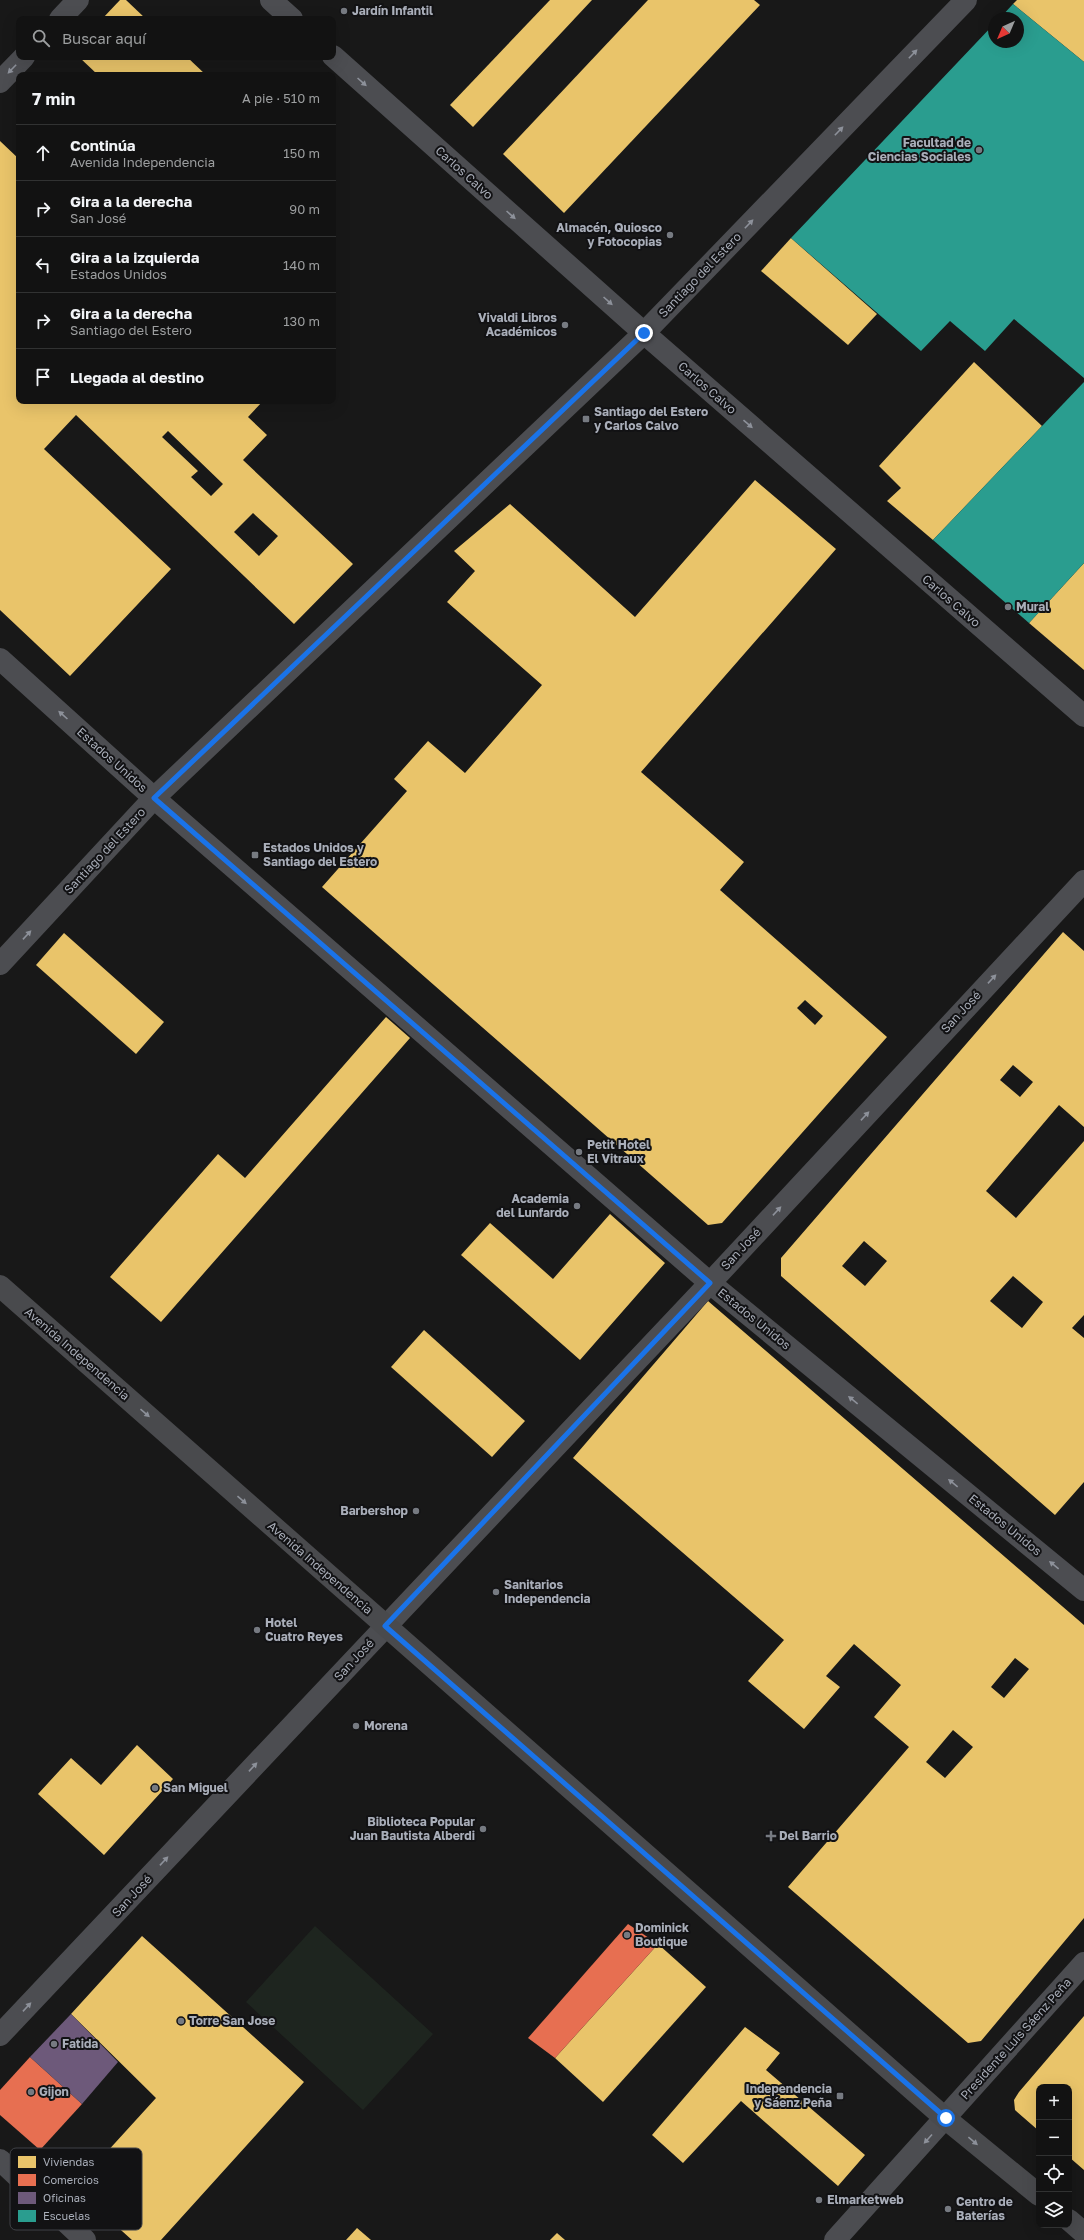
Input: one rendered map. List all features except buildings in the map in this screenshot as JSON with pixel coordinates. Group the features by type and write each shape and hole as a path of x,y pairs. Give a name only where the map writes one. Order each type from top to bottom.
{"main road":[{"name":"Avenida Independencia","path":"0,1286 946,2118 1036,2193"},
{"path":"1072,2223 1084,2233"}],"street":[{"path":"63,16 78,0"},
{"path":"271,0 289,16"},
{"name":"Santiago del Estero","path":"0,964 154,798 644,333 966,0"},
{"name":"Carlos Calvo","path":"336,59 644,333 1084,716"},
{"path":"0,82 21,60"},
{"name":"Estados Unidos","path":"0,659 154,798 710,1283 1084,1590"},
{"name":"San José","path":"0,2035 710,1283 1084,881"},
{"name":"Presidente Luis Sáenz Peña","path":"835,2240 1084,1963"},
{"path":"0,2160 10,2169"},
{"path":"74,2230 85,2240"}],"shaded area":[{"path":"315,1926 433,2034 363,2110 246,2002"}],"place":[{"name":"Jardín Infantil","path":"344,11"},
{"name":"Facultad de Ciencias Sociales","path":"979,150"},
{"name":"Almacén, Quiosco y Fotocopias","path":"670,235"},
{"name":"Vivaldi Libros Académicos","path":"565,325"},
{"name":"Santiago del Estero y Carlos Calvo","path":"586,419"},
{"name":"Mural","path":"1008,607"},
{"name":"Estados Unidos y Santiago del Estero","path":"255,855"},
{"name":"Petit Hotel El Vitraux","path":"579,1152"},
{"name":"Academia del Lunfardo","path":"577,1206"},
{"name":"Barbershop","path":"416,1511"},
{"name":"Sanitarios Independencia","path":"496,1592"},
{"name":"Hotel Cuatro Reyes","path":"257,1630"},
{"name":"Morena","path":"356,1726"},
{"name":"San Miguel","path":"155,1788"},
{"name":"Biblioteca Popular Juan Bautista Alberdi","path":"483,1829"},
{"name":"Del Barrio","path":"771,1836"},
{"name":"Dominick Boutique","path":"627,1935"},
{"name":"Torre San Jose","path":"181,2021"},
{"name":"Fatida","path":"54,2044"},
{"name":"Gijon","path":"31,2092"},
{"name":"Independencia y Sáenz Peña","path":"840,2096"},
{"name":"Elmarketweb","path":"819,2200"},
{"name":"Centro de Baterías","path":"948,2209"}],"route":[{"path":"644,333 154,798 240,871 710,1283 385,1626 946,2118"}]}
